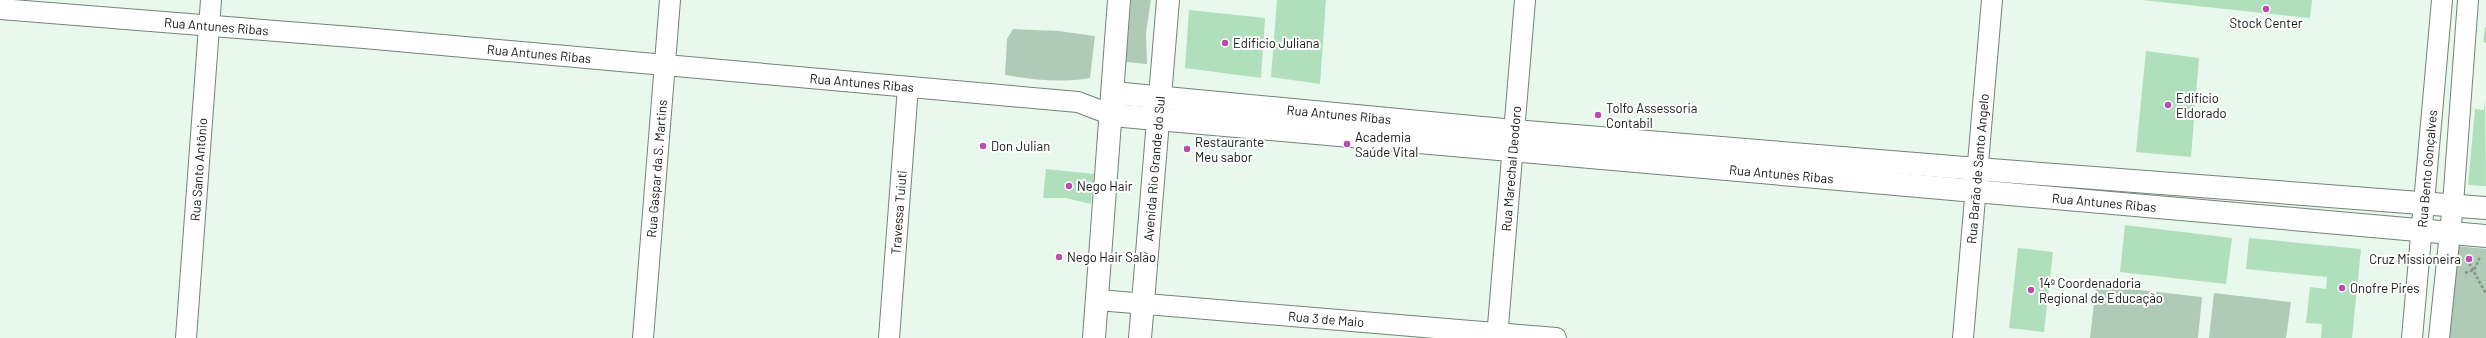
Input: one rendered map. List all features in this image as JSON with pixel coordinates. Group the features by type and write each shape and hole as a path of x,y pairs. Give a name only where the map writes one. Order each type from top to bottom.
{"street":[{"name":"Rua Santo Antônio","path":"186,338 211,0"},
{"name":"Rua Gaspar da S. Martins","path":"643,338 670,0"},
{"path":"1094,338 1112,115 1119,0"},
{"name":"Avenida Rio Grande do Sul","path":"1140,338 1168,0"},
{"name":"Rua Marechal Deodoro","path":"1497,335 1525,0"},
{"name":"Rua Barão de Santo Angelo","path":"1962,338 1992,0"},
{"name":"Rua Bento Gonçalves","path":"2412,338 2442,0"},
{"path":"2439,338 2453,204 2468,0"},
{"name":"Rua Antunes Ribas","path":"0,9 1078,102 1112,115 1158,109 1514,141 1976,192 2486,236"},
{"name":"Travessa Tuiuti","path":"889,338 908,87"},
{"name":"Rua Antunes Ribas","path":"1078,102 1113,93 1158,109"},
{"name":"Rua Antunes Ribas","path":"1514,141 1977,169 2453,204 2486,208"},
{"name":"Rua 3 de Maio","path":"1098,300 1497,335 1556,338"}],"path":[{"path":"2466,257 2486,294"},
{"path":"2464,274 2474,270 2480,257"}],"green space":[{"path":"1131,0 1151,0 1146,33 1147,64 1126,62"},
{"path":"1013,29 1059,31 1095,36 1090,78 1079,80 1048,80 1005,75 1007,39"},
{"path":"2457,246 2486,249 2486,338 2448,338"},
{"path":"2096,285 2202,297 2198,338 2090,338"},
{"path":"2214,293 2291,302 2286,338 2209,338"}],"building":[{"path":"1277,0 1326,0 1320,84 1271,77"},
{"name":"Stock Center","path":"2142,0 2312,0 2310,18"},
{"name":"Edifício Juliana","path":"1189,10 1265,18 1261,78 1185,68"},
{"path":"2486,27 2486,43 2483,42"},
{"name":"Edifício Eldorado","path":"2146,51 2199,58 2191,157 2136,152"},
{"path":"2485,99 2486,186 2468,185 2475,109 2484,110"},
{"name":"Nego Hair","path":"1046,169 1094,174 1091,204 1066,198 1043,198"},
{"path":"2125,225 2232,238 2226,284 2120,272"},
{"name":"Onofre Pires","path":"2249,238 2361,249 2352,338 2321,338 2322,324 2306,323 2310,287 2326,289 2327,277 2246,269"},
{"name":"14ª Coordenadoria Regional de Educação","path":"2018,248 2053,252 2044,332 2009,328"}],"place":[{"name":"Stock Center","path":"2266,9"},
{"name":"Edifício Juliana","path":"1225,43"},
{"name":"Edifício Eldorado","path":"2168,105"},
{"name":"Tolfo Assessoria Contabil","path":"1598,115"},
{"name":"Academia Saúde Vital","path":"1347,144"},
{"name":"Don Julian","path":"983,146"},
{"name":"Restaurante Meu sabor","path":"1187,149"},
{"name":"Nego Hair","path":"1069,186"},
{"name":"Nego Hair Salão","path":"1059,257"},
{"name":"Cruz Missioneira","path":"2469,259"},
{"name":"Onofre Pires","path":"2342,288"},
{"name":"14ª Coordenadoria Regional de Educação","path":"2031,290"}]}
